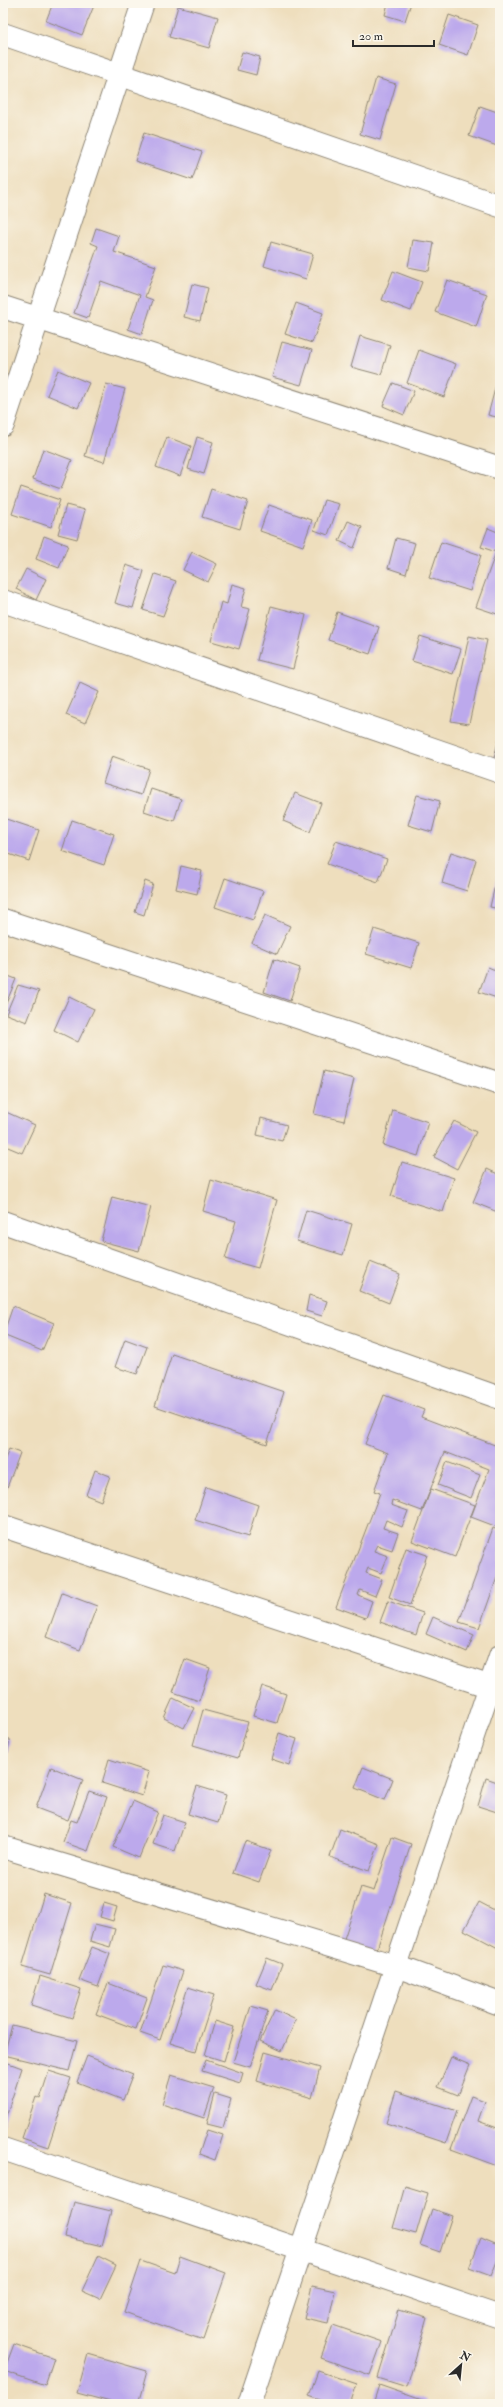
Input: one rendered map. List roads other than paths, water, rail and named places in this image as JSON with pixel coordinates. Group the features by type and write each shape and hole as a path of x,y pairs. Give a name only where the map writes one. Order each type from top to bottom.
{"street":[{"path":"3,425 143,3"},
{"path":"3,34 500,206"},
{"path":"3,307 500,468"},
{"path":"3,601 500,772"},
{"path":"3,920 500,1084"},
{"path":"3,1222 500,1398"},
{"path":"3,1526 495,1688"},
{"path":"249,2404 396,1966 495,1688 500,1656"},
{"path":"3,1847 396,1966 500,2004"},
{"path":"3,2149 300,2251 500,2317"}]}
